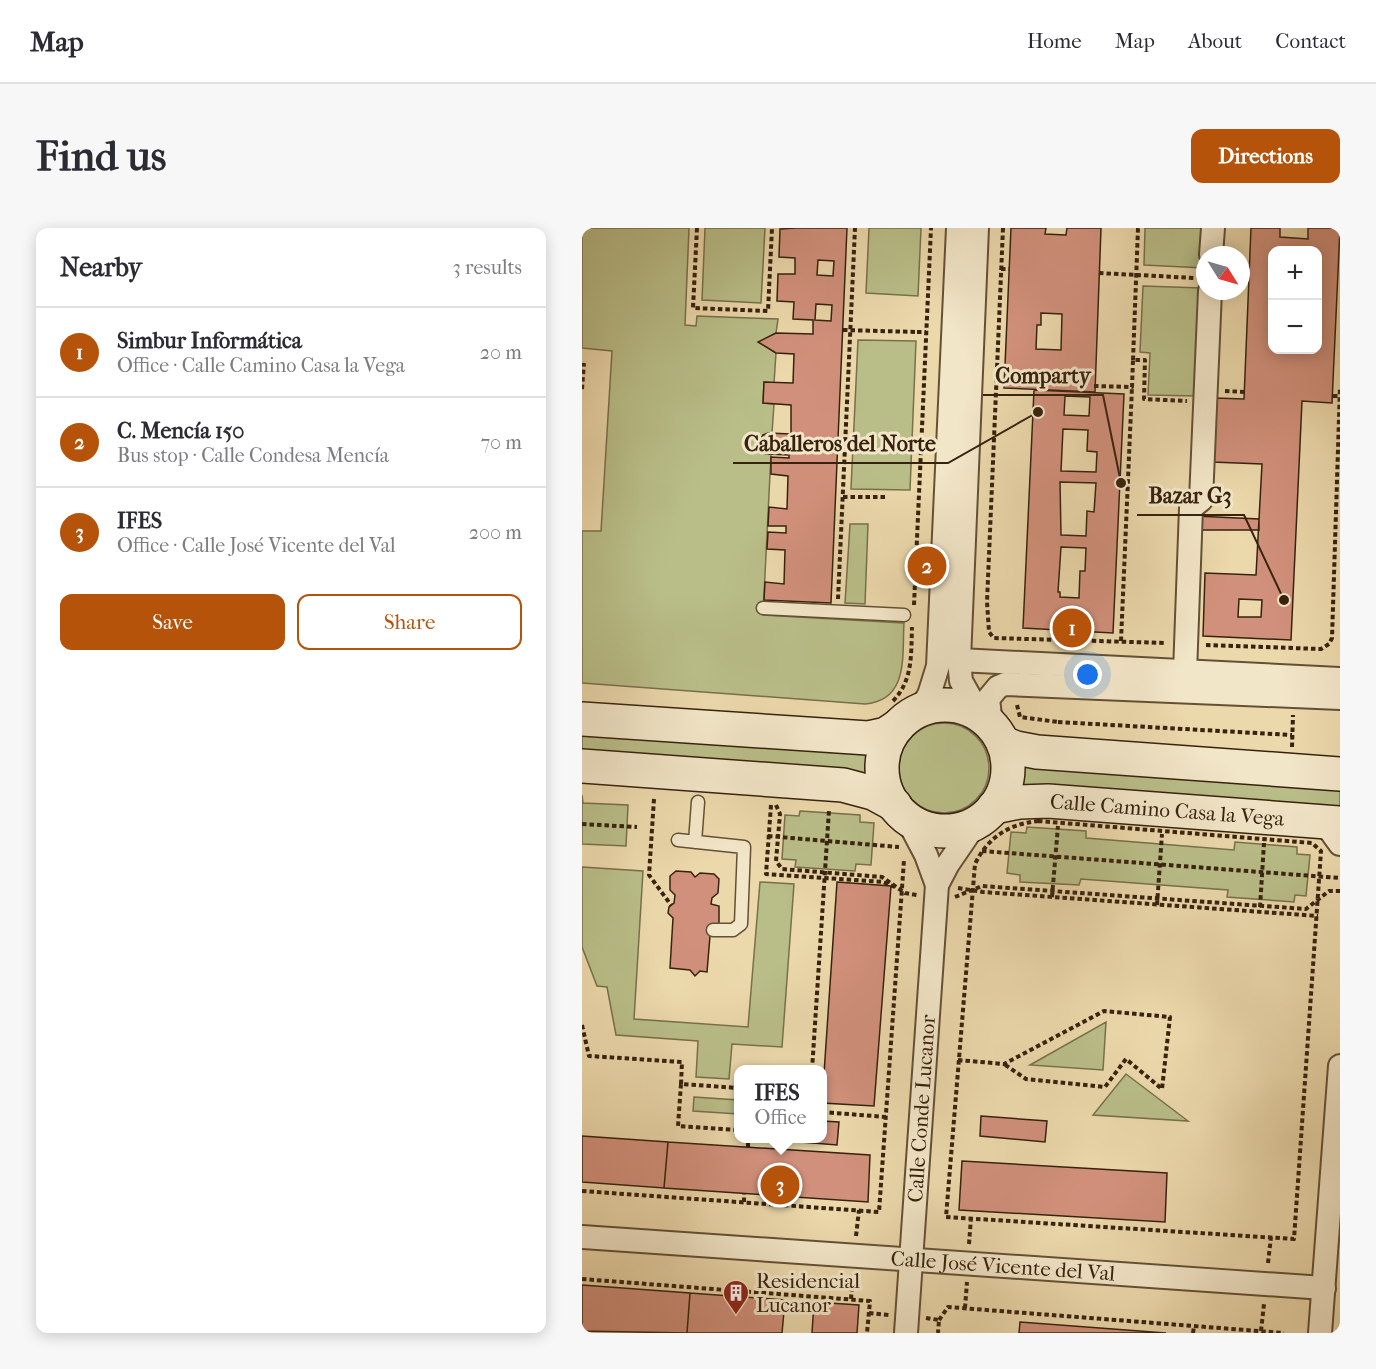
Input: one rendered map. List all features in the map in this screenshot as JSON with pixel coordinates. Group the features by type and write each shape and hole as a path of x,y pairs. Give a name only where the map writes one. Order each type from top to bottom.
{"street":[{"path":"582,719 868,738 886,734 902,714 929,695 938,666 957,228"},
{"path":"582,766 858,788 900,823 937,830 984,827 1006,786 1007,755 961,681 958,660 977,228"},
{"path":"1212,246 1213,228"},
{"path":"1185,673 1191,508 1201,500 1210,300"},
{"path":"958,660 1340,680"},
{"path":"991,727 987,699 998,687 1005,684 1340,698"},
{"path":"1317,697 1340,711"},
{"path":"902,714 945,705 956,706 991,727 1016,748 1037,752 1340,773"},
{"path":"900,823 886,789 882,767 885,748 902,714"},
{"name":"Calle Camino Casa la Vega","path":"984,827 1018,802 1048,801 1335,830"},
{"name":"Calle Conde Lucanor","path":"900,823 926,855 937,885 906,1333"},
{"name":"Calle Conde Lucanor","path":"937,885 951,859 984,827"},
{"path":"1321,1330 1340,1073"},
{"name":"Calle José Vicente del Val","path":"582,1237 911,1262 1324,1288"},
{"path":"1279,1285 1306,1308 1321,1330"}],"lane":[{"path":"763,608 904,615"},
{"path":"695,842 698,802"},
{"path":"678,840 740,846 746,852 741,924 733,930 713,930"}],"path":[{"path":"697,228 693,308 768,311 772,228"},
{"path":"838,611 855,228"},
{"path":"902,714 902,691 910,672 931,228"},
{"path":"1003,228 987,612 989,632 994,638 1321,649 1329,644 1332,638 1340,387"},
{"path":"1121,642 1138,228"},
{"path":"1001,269 1009,269"},
{"path":"1099,273 1196,278"},
{"path":"843,330 926,332"},
{"path":"1133,360 1145,360 1144,399 1206,402"},
{"path":"582,389 584,363"},
{"path":"996,381 1004,381"},
{"path":"1094,386 1131,387"},
{"path":"1333,396 1340,396"},
{"path":"843,496 888,497"},
{"path":"1332,616 1340,617"},
{"path":"1058,722 1292,735"},
{"path":"775,780 766,873 884,882 903,890"},
{"path":"654,799 649,875 671,904"},
{"path":"812,1065 830,799"},
{"path":"1052,897 1058,822"},
{"path":"1058,822 1312,843 1317,846 1323,857 1294,1239 946,1217 972,889 975,864 984,827 1000,832 1021,823 1058,822"},
{"path":"768,836 827,841 900,823"},
{"path":"582,824 637,827"},
{"path":"984,827 1056,857 1340,878"},
{"path":"1157,905 1162,831"},
{"path":"1260,912 1265,839"},
{"path":"582,1191 879,1212 904,882 1052,897 1318,916"},
{"path":"958,1059 1004,1064 1026,1079 1105,1087 1126,1059 1162,1089 1170,1017 1104,1011 1004,1064"},
{"path":"582,1025 589,1056 682,1062 678,1126 734,1130"},
{"path":"681,1084 734,1088"},
{"path":"827,1112 886,1117"},
{"path":"744,1193 744,1202"},
{"path":"582,1279 870,1301 867,1333"},
{"path":"939,1320 948,1307 1284,1333"},
{"path":"1193,1333 1194,1326"}],"green space":[{"path":"582,228 689,228 685,325 696,326 697,316 778,319 776,333 759,342 776,353 774,383 764,382 763,403 774,404 772,433 763,435 759,443 762,451 771,454 763,615 904,623 900,674 889,694 879,701 865,704 582,683 582,531 601,531 612,351 582,348"},
{"path":"705,228 765,228 761,303 702,300"},
{"path":"869,228 921,228 918,296 866,293"},
{"path":"1145,228 1205,228 1205,246 1196,246 1196,268 1144,265"},
{"path":"1143,286 1196,288 1196,300 1201,300 1197,396 1148,395 1150,353 1140,352"},
{"path":"858,340 916,341 910,490 851,489"},
{"path":"850,524 868,524 865,604 845,603"},
{"path":"944,723 961,727 976,736 985,751 989,768 985,785 976,800 961,809 944,813 927,809 912,800 903,785 899,768 903,751 912,736 927,727"},
{"path":"582,730 871,751 869,775 582,756"},
{"path":"1020,761 1340,785 1340,811 1020,788"},
{"path":"582,795 583,803 628,805 626,846 582,844"},
{"path":"800,811 860,815 860,822 874,823 871,865 856,864 855,871 795,867 796,860 782,859 785,815 799,816"},
{"path":"1027,827 1086,831 1086,838 1234,850 1235,842 1297,847 1297,854 1310,855 1306,896 1295,895 1294,902 1227,897 1228,890 1081,879 1079,885 1020,882 1020,875 1007,873 1011,832 1026,833"},
{"path":"582,867 643,871 634,1019 748,1027 760,882 794,884 782,1047 732,1044 729,1079 696,1077 698,1041 616,1035 607,987 597,986 582,947"},
{"path":"1106,1022 1103,1070 1030,1065"},
{"path":"1126,1074 1188,1121 1093,1115"},
{"path":"694,1097 734,1100 734,1114 693,1111"}],"building":[{"path":"847,228 831,603 764,600 765,582 784,584 785,550 767,549 768,532 786,533 786,526 768,526 769,507 787,509 788,476 771,474 771,457 789,458 789,455 766,454 761,451 759,443 763,435 768,433 791,434 791,405 763,403 764,382 793,383 794,354 776,353 758,342 776,333 813,334 813,320 793,319 794,302 777,301 778,274 795,274 795,258 779,257 780,229","holes":["818,260 834,261 833,276 817,275","816,304 832,305 831,321 815,320"]},
{"path":"1011,228 1046,228 1045,234 1066,235 1067,228 1101,228 1095,392 1004,388","holes":["1041,313 1062,314 1061,350 1036,349 1037,325 1041,325"]},
{"path":"1251,228 1280,228 1280,237 1308,239 1308,228 1340,228 1332,403 1302,401 1291,640 1203,636 1205,573 1256,575 1262,464 1212,462 1215,398 1244,399 1248,300 1250,300","holes":["1239,599 1262,600 1261,617 1238,617"]},
{"path":"1034,390 1124,394 1113,633 1023,628","holes":["1065,396 1090,397 1089,416 1064,415","1063,429 1088,430 1087,451 1097,452 1096,472 1061,471","1060,482 1096,483 1094,512 1087,511 1086,536 1061,535","1061,547 1086,548 1085,571 1080,571 1079,598 1060,597 1060,592 1058,592"]},
{"path":"1195,516 1259,519 1259,530 1195,530"},
{"path":"676,871 691,872 695,877 700,873 714,874 719,879 718,893 712,898 711,904 719,906 719,927 710,936 707,972 700,971 695,976 690,970 670,968 673,918 668,913 669,907 674,903 675,895 670,890 670,876"},
{"path":"837,882 891,886 874,1106 827,1103 827,1065 825,1065"},
{"path":"981,1116 1047,1121 1045,1142 980,1136"},
{"path":"827,1121 839,1122 837,1145 812,1143 827,1143"},
{"path":"582,1136 668,1142 664,1188 582,1182"},
{"path":"668,1142 870,1155 868,1202 664,1188"},
{"path":"962,1161 1167,1173 1165,1222 959,1210"},
{"path":"582,1285 690,1293 687,1333 582,1331"},
{"name":"Residencial Lucanor","path":"690,1293 785,1300 782,1333 687,1333"},
{"name":"Residencial Lucanor","path":"814,1302 859,1305 857,1333 812,1333"},
{"path":"1020,1322 1166,1333 1019,1333"}],"place":[{"name":"Caballeros del Norte","path":"1038,412"},
{"name":"Comparty","path":"1121,483"},
{"name":"C. Mencía 150","path":"927,566"},
{"name":"Bazar G3","path":"1284,600"},
{"name":"Simbur Informática","path":"1072,628"},
{"name":"IFES","path":"780,1185"},
{"name":"Residencial Lucanor","path":"736,1316"}]}
